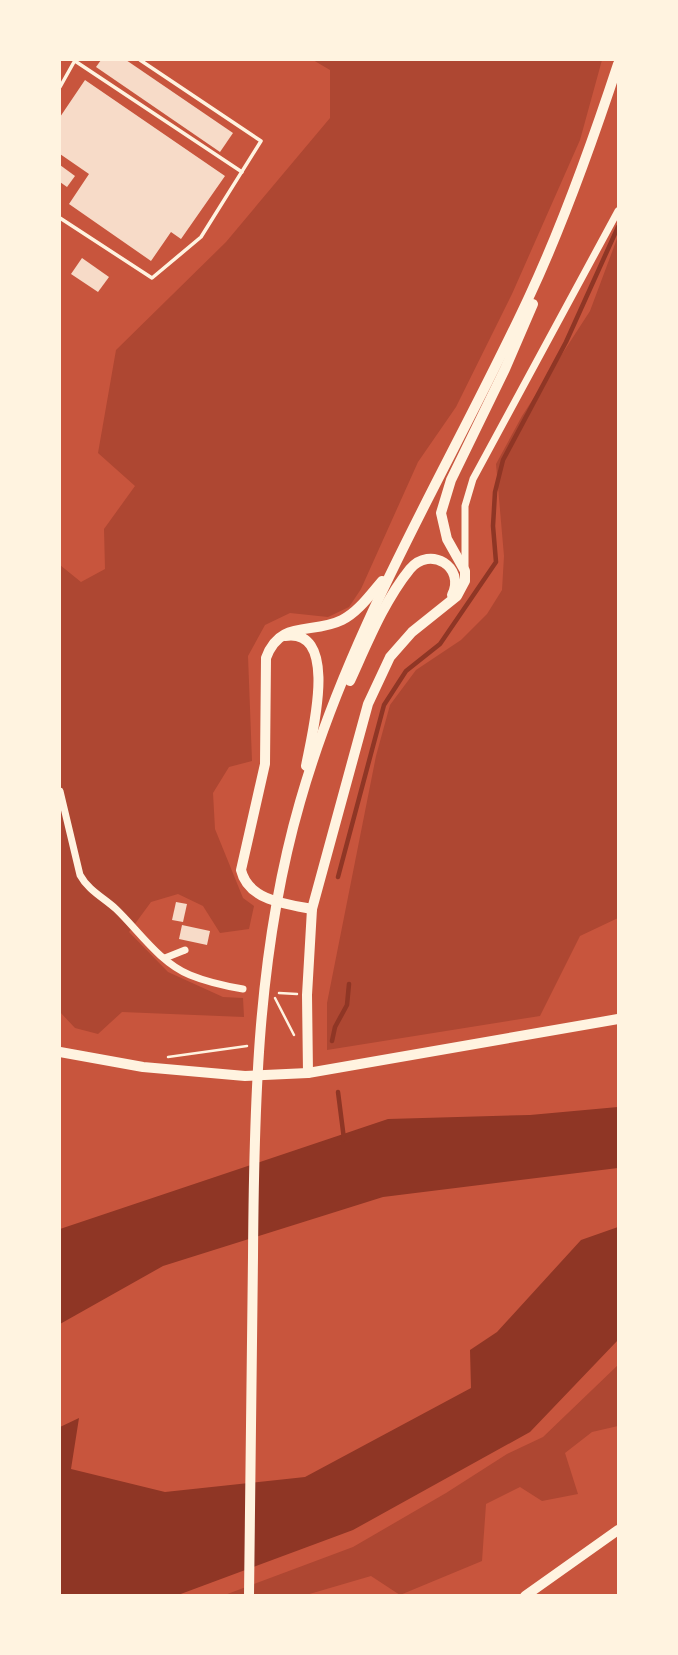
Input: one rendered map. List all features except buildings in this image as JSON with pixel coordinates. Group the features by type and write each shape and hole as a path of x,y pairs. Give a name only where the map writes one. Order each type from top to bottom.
{"main road":[{"path":"308,1073 307,995 312,909 362,724 374,688 386,664 401,644 462,589 465,571 447,539 441,513 451,480 522,331 618,64"},
{"path":"300,801 341,685 391,569 477,402 556,239"},
{"path":"319,745 393,596 410,570 423,559 439,559 447,564 455,575 454,592 442,608"},
{"path":"312,909 262,897 248,886 241,870 265,764 266,658 275,640 292,630 328,626 349,616 391,569"},
{"path":"249,1595 255,1047 271,928 300,801 318,700 318,665 314,653 304,639 291,635 275,640"},
{"path":"60,1052 143,1067 245,1076 308,1073 618,1018"},
{"path":"525,1595 618,1530"}],"street":[{"path":"465,571 465,506 472,479 618,211"},
{"path":"60,791 80,875 85,884 111,904 165,958 188,974 243,989"},
{"path":"165,958 185,950"}],"lane":[{"path":"60,88 74,60 242,172"},
{"path":"60,218 152,278 201,237 261,141 140,60"}],"path":[{"path":"279,993 307,995"},
{"path":"274,995 297,1041"},
{"path":"168,1061 168,1055 255,1047"}],"shaded area":[{"path":"313,60 602,60 580,140 512,294 456,407 418,462 361,589 349,607 328,617 290,613 265,625 248,656 252,761 229,767 213,793 215,829 243,898 254,906 249,929 220,933 203,906 178,894 151,902 129,932 168,972 223,997 243,998 244,1017 122,1012 98,1034 75,1028 60,1012 60,565 81,582 105,569 104,529 135,486 98,453 116,350 226,242 330,118 330,70"},
{"path":"618,236 618,918 580,936 540,1016 327,1050 327,1003 376,756 390,705 416,670 461,640 487,614 502,590 504,556 496,464 522,416 590,311"},
{"path":"618,1107 618,1168 383,1197 163,1266 60,1324 60,1229 388,1119 530,1115"},
{"path":"618,1227 618,1340 530,1432 353,1530 178,1595 60,1595 60,1427 79,1418 71,1469 165,1492 305,1477 471,1388 470,1350 497,1332 581,1240"},
{"path":"618,1365 618,1426 592,1432 565,1453 578,1494 542,1501 520,1487 486,1504 482,1561 400,1595 371,1576 306,1595 222,1596 353,1547 507,1454 543,1437"}],"waterway":[{"path":"338,877 384,705 406,671 440,644 496,562 493,526 495,492 503,460 566,342 618,227"},
{"path":"332,1041 335,1027 347,1005 349,984"},
{"path":"338,1092 344,1139"}]}
